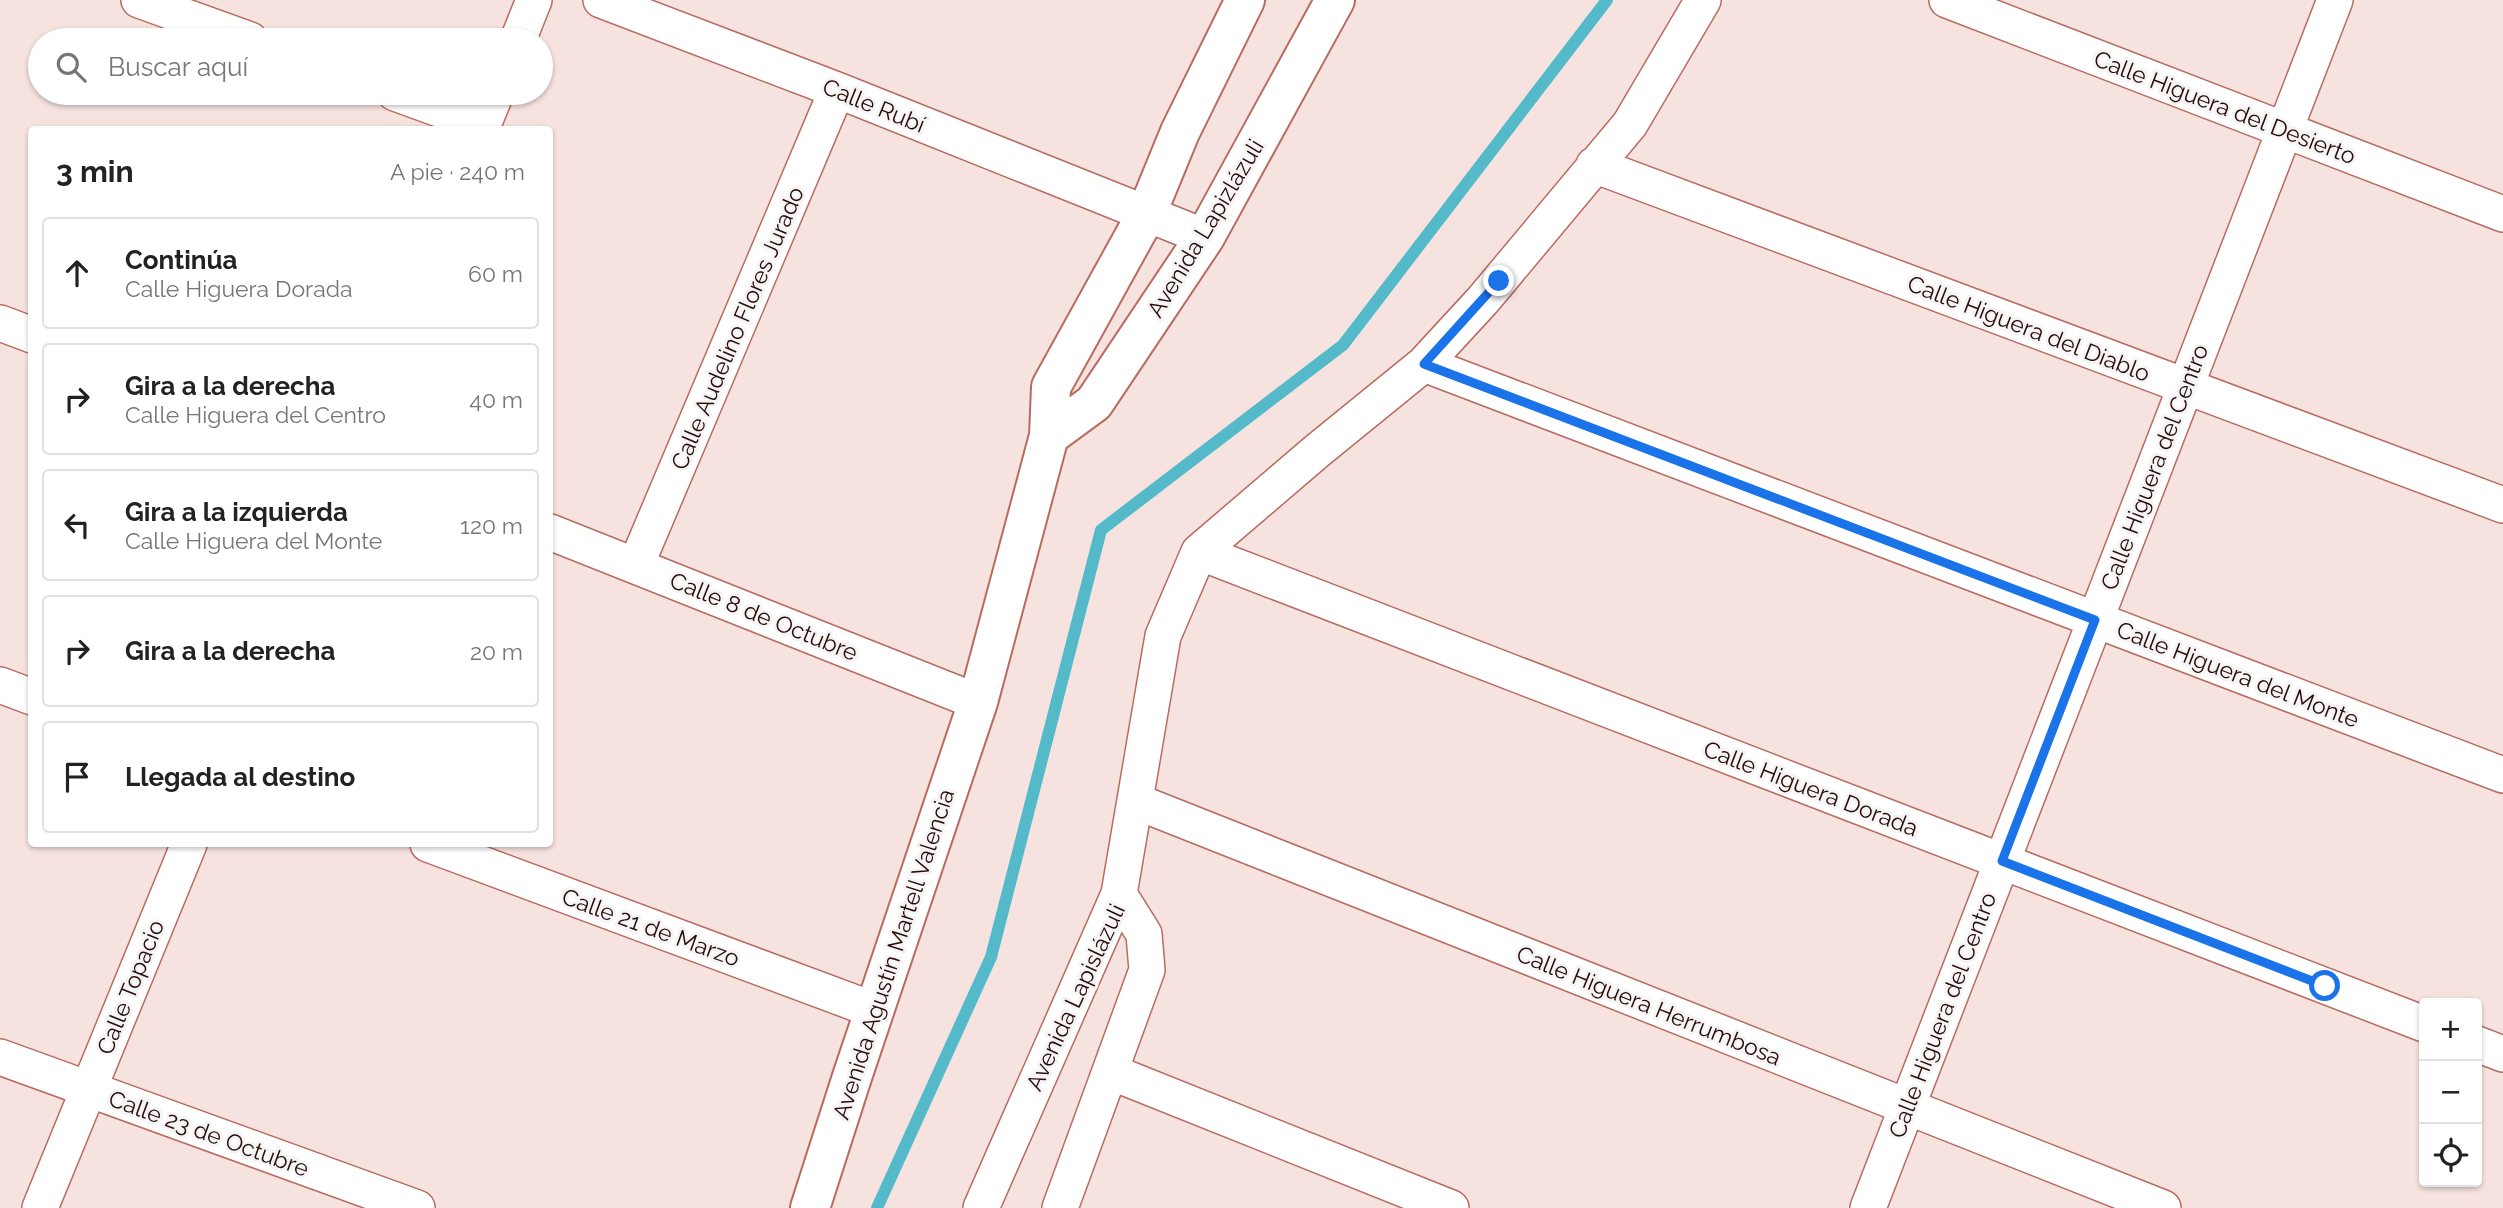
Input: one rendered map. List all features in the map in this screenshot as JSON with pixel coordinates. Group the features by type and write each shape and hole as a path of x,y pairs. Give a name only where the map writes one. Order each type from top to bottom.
{"street":[{"path":"139,0 208,12 232,28"},
{"path":"523,28 534,0"},
{"name":"Calle Rubí","path":"601,0 837,90 1205,237"},
{"path":"978,702 1049,436 1051,387 1146,215 1180,132 1245,0"},
{"name":"Avenida Lapizlázuli","path":"1049,436 1094,403 1205,237 1335,0"},
{"path":"1119,894 1163,636 1199,552 1424,364 1483,300 1630,124 1703,0"},
{"name":"Calle Higuera del Desierto","path":"1947,0 2503,214"},
{"name":"Calle Higuera del Centro","path":"1868,1208 2335,0"},
{"name":"Calle Audelino Flores Jurado","path":"636,565 837,90"},
{"path":"426,105 479,126"},
{"path":"482,126 491,105"},
{"name":"Calle Higuera del Diablo","path":"1594,165 2503,505"},
{"path":"0,323 28,334"},
{"name":"Calle Higuera del Monte","path":"1424,364 2503,775"},
{"name":"Calle 8 de Octubre","path":"553,533 978,702"},
{"name":"Calle Higuera Dorada","path":"1199,552 2419,1022"},
{"path":"0,685 28,696"},
{"name":"Avenida Agustín Martell Valencia","path":"810,1208 978,702"},
{"name":"Calle Higuera Herrumbosa","path":"1135,801 2163,1208"},
{"name":"Calle Topacio","path":"40,1208 188,847"},
{"name":"Calle 21 de Marzo","path":"436,847 874,1010"},
{"name":"Avenida Lapislázuli","path":"1060,1208 1147,971 1144,934 1119,894"},
{"name":"Avenida Lapislázuli","path":"981,1208 1119,894"},
{"path":"2482,1046 2503,1054"},
{"name":"Calle 23 de Octubre","path":"0,1057 417,1208"},
{"path":"1111,1072 1451,1208"}],"waterway":[{"path":"877,1208 991,957 1101,530 1343,345 1607,0"}],"route":[{"path":"1499,281 1424,364 2095,620 2002,861 2325,986"}]}
